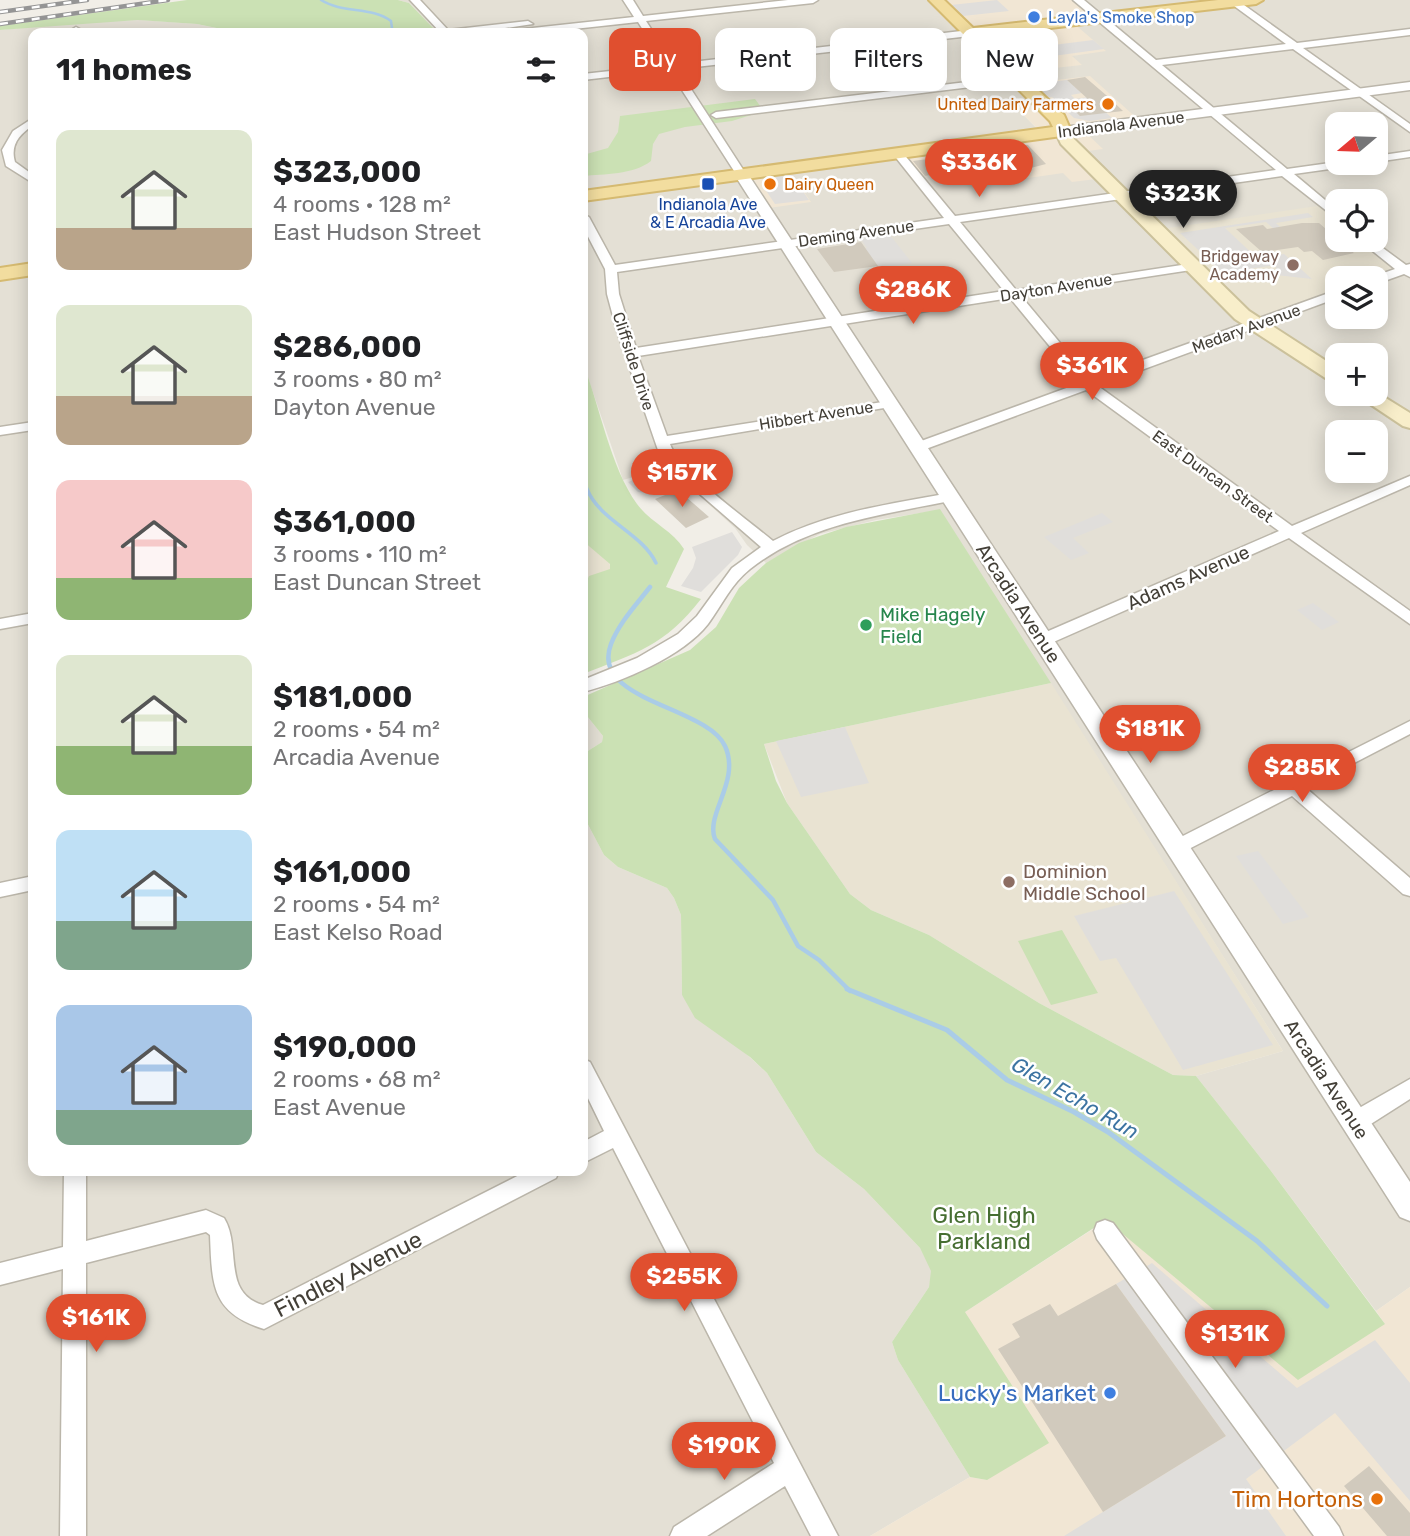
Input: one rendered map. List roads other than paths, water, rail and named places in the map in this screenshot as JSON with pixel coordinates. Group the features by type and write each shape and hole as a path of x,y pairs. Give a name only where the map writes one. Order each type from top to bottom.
{"main road":[{"path":"936,0 965,28"},
{"path":"1013,28 1256,0"},
{"path":"1029,91 1058,119 1067,141 1191,266 1254,325 1325,369"},
{"name":"Indianola Avenue","path":"588,195 1063,131"},
{"path":"0,274 28,270"},
{"path":"1384,406 1410,422"}],"street":[{"path":"415,0 442,28"},
{"name":"Arcadia Avenue","path":"628,0 646,28"},
{"path":"550,28 747,0"},
{"path":"503,28 813,0"},
{"path":"1078,0 1325,206"},
{"path":"1233,1 1410,129"},
{"path":"1153,63 1410,32"},
{"path":"701,64 961,34"},
{"path":"588,77 609,75"},
{"name":"Indianola Avenue","path":"1063,131 1410,86"},
{"path":"712,120 961,87"},
{"name":"Arcadia Avenue","path":"686,91 696,106 712,120 741,174 1410,1207"},
{"path":"28,125 4,146 10,164 28,177"},
{"name":"East Duncan Street","path":"898,153 1088,385 1410,619"},
{"path":"1388,157 1410,154"},
{"name":"Deming Avenue","path":"611,269 1325,167"},
{"name":"Cliffside Drive","path":"588,226 611,269 615,302 660,441 676,464 771,547"},
{"path":"1382,252 1408,270"},
{"name":"Dayton Avenue","path":"631,353 1191,266"},
{"path":"1388,276 1408,270"},
{"name":"Medary Avenue","path":"918,447 1325,298"},
{"name":"Hibbert Avenue","path":"660,441 890,403"},
{"path":"0,431 28,427"},
{"name":"Adams Avenue","path":"1043,640 1410,480"},
{"path":"588,684 659,653 686,636 704,617 717,594 735,573 771,547 796,534 837,519 950,496"},
{"path":"0,624 28,619"},
{"path":"1177,846 1410,727"},
{"path":"1293,787 1410,889"},
{"path":"0,890 28,884"},
{"path":"588,1078 825,1536"},
{"path":"1355,1122 1410,1088"},
{"path":"588,1150 617,1135"},
{"path":"72,1536 75,1176"},
{"name":"Findley Avenue","path":"0,1274 206,1221 216,1225 221,1233 225,1289 235,1305 247,1314 264,1317 538,1176"},
{"path":"1105,1231 1330,1536"},
{"path":"683,1536 790,1468"}],"waterway":[{"name":"Glen Echo Run","path":"321,0 338,7 383,16 391,21 392,28"},
{"name":"Glen Echo Run","path":"588,490 601,510 641,543 656,563"},
{"name":"Glen Echo Run","path":"650,587 614,636 609,663 617,678 633,691 696,721 714,732 725,746 729,772 715,819 715,839 773,900 798,946 819,960 849,990"},
{"name":"Glen Echo Run","path":"849,990 947,1030 1007,1080 1074,1112 1108,1132 1257,1241 1327,1306"}],"railway":[{"path":"0,12 87,0"},
{"path":"0,24 168,0"}],"place":[{"name":"Layla's Smoke Shop","path":"1034,17"},
{"name":"United Dairy Farmers","path":"1108,104"},
{"name":"Indianola Ave & E Arcadia Ave","path":"708,184"},
{"name":"Dairy Queen","path":"770,184"},
{"name":"Bridgeway Academy","path":"1293,265"},
{"name":"Mike Hagely Field","path":"866,625"},
{"name":"Dominion Middle School","path":"1009,882"},
{"name":"Lucky's Market","path":"1110,1393"},
{"name":"Tim Hortons","path":"1377,1499"}],"park label":[{"name":"Glen High Parkland","path":"984,1228"}]}
